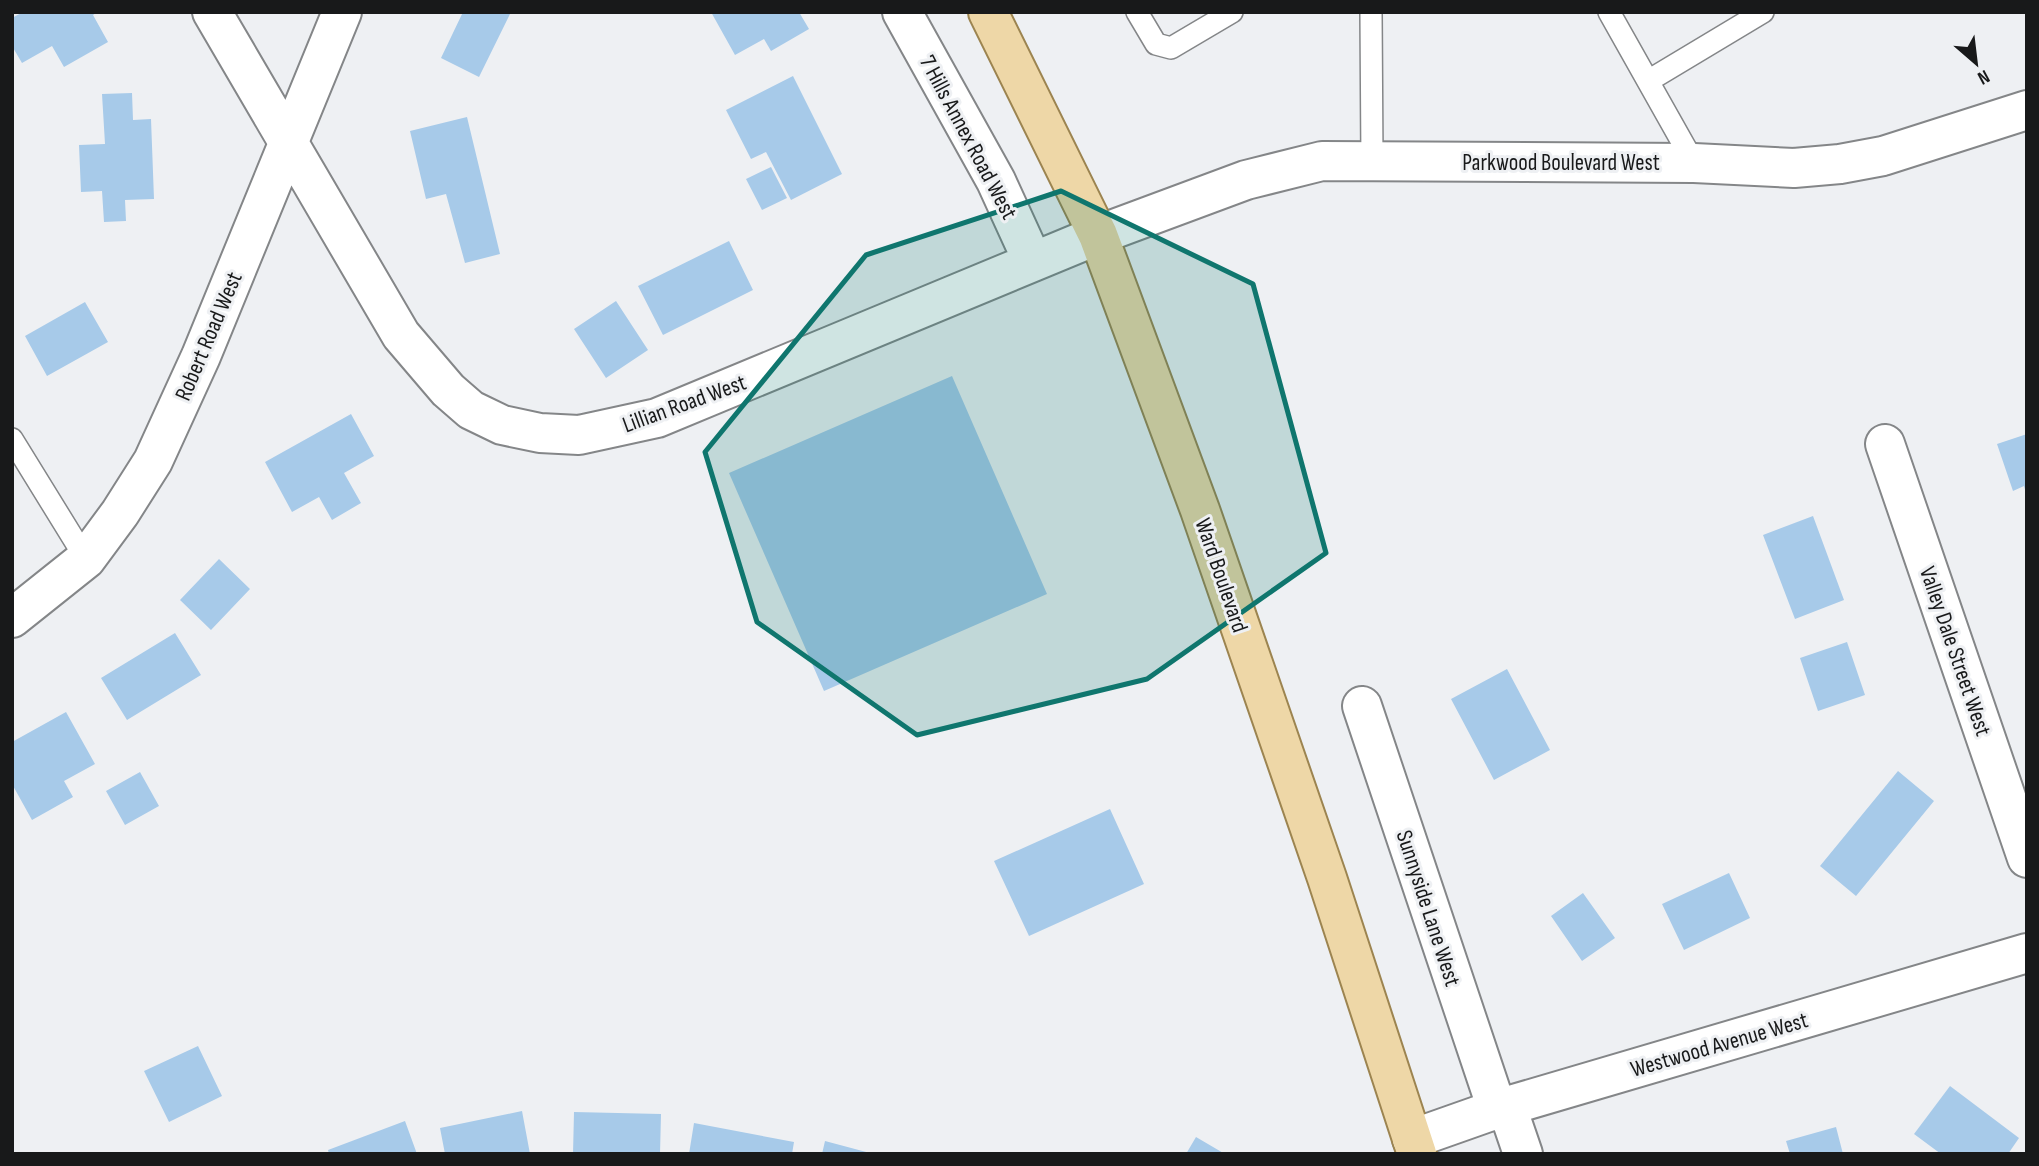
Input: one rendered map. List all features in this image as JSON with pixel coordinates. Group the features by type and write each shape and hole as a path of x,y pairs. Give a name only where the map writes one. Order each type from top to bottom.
{"main road":[{"name":"Ward Boulevard","path":"988,12 1098,235 1200,509 1327,878 1415,1146"}],"street":[{"name":"Lillian Road West","path":"212,12 401,335 448,390 471,410 502,425 540,433 579,435 657,418 1098,235"},
{"name":"Robert Road West","path":"12,618 86,559 120,513 153,461 201,356 342,12"},
{"name":"7 Hills Annex Road West","path":"902,12 996,181 1033,262"},
{"name":"Parkwood Boulevard West","path":"1098,235 1246,180 1322,161 1694,163 1794,168 1840,164 1883,156 2027,110"},
{"name":"Valley Dale Street West","path":"1885,444 2027,858"},
{"name":"Sunnyside Lane West","path":"1362,706 1502,1108 1523,1154"},
{"name":"Westwood Avenue West","path":"1415,1146 1502,1108 2027,953"}],"lane":[{"path":"1137,12 1156,44 1171,48 1232,12"},
{"path":"1371,12 1372,162"},
{"path":"1609,12 1694,163"},
{"path":"1647,80 1763,12"},
{"path":"12,439 86,559"}],"highlighted area":[{"path":"1061,191 1253,284 1326,553 1147,679 917,735 757,622 705,452 866,255"}],"building":[{"path":"23,12 97,12 93,15 108,42 64,67 52,46 22,63 12,46 12,18"},
{"path":"463,12 511,12 479,77 441,58"},
{"path":"711,12 799,12 809,29 771,51 764,39 735,55"},
{"path":"793,76 842,174 791,200 766,152 751,159 726,110"},
{"path":"132,93 133,120 151,119 154,199 125,200 126,221 104,222 102,191 81,192 79,145 105,144 102,94"},
{"path":"467,117 500,254 465,263 446,194 426,199 410,131"},
{"path":"771,167 787,198 762,210 746,179"},
{"path":"729,241 753,290 663,335 638,286"},
{"path":"616,301 648,350 606,378 574,329"},
{"path":"85,302 108,342 47,376 25,336"},
{"path":"952,376 1047,594 824,691 729,473"},
{"path":"351,414 374,456 344,473 361,503 332,520 319,497 292,512 265,462"},
{"path":"2027,434 2026,493 2024,486 2013,491 1997,444"},
{"path":"1813,516 1844,600 1795,619 1763,535"},
{"path":"219,559 250,589 211,630 180,600"},
{"path":"175,633 201,675 127,720 101,678"},
{"path":"1847,642 1865,695 1818,711 1800,658"},
{"path":"1507,669 1550,750 1494,780 1451,699"},
{"path":"66,712 95,764 64,781 73,797 32,820 12,784 12,742"},
{"path":"1898,771 1934,801 1856,896 1820,866"},
{"path":"140,772 159,806 125,825 106,791"},
{"path":"1110,809 1144,884 1029,936 994,861"},
{"path":"1729,873 1750,918 1684,950 1662,904"},
{"path":"1583,893 1615,938 1582,961 1551,916"},
{"path":"198,1046 222,1096 169,1122 144,1071"},
{"path":"1950,1086 2019,1138 2008,1154 1941,1154 1914,1134"},
{"path":"522,1111 530,1154 445,1154 440,1128"},
{"path":"574,1112 661,1114 660,1154 573,1154"},
{"path":"405,1121 417,1154 329,1154 328,1150"},
{"path":"694,1123 794,1142 792,1154 689,1154"},
{"path":"1836,1127 1843,1154 1790,1154 1786,1141"},
{"path":"1196,1137 1225,1154 1186,1154"},
{"path":"825,1141 870,1153 822,1154"}]}
